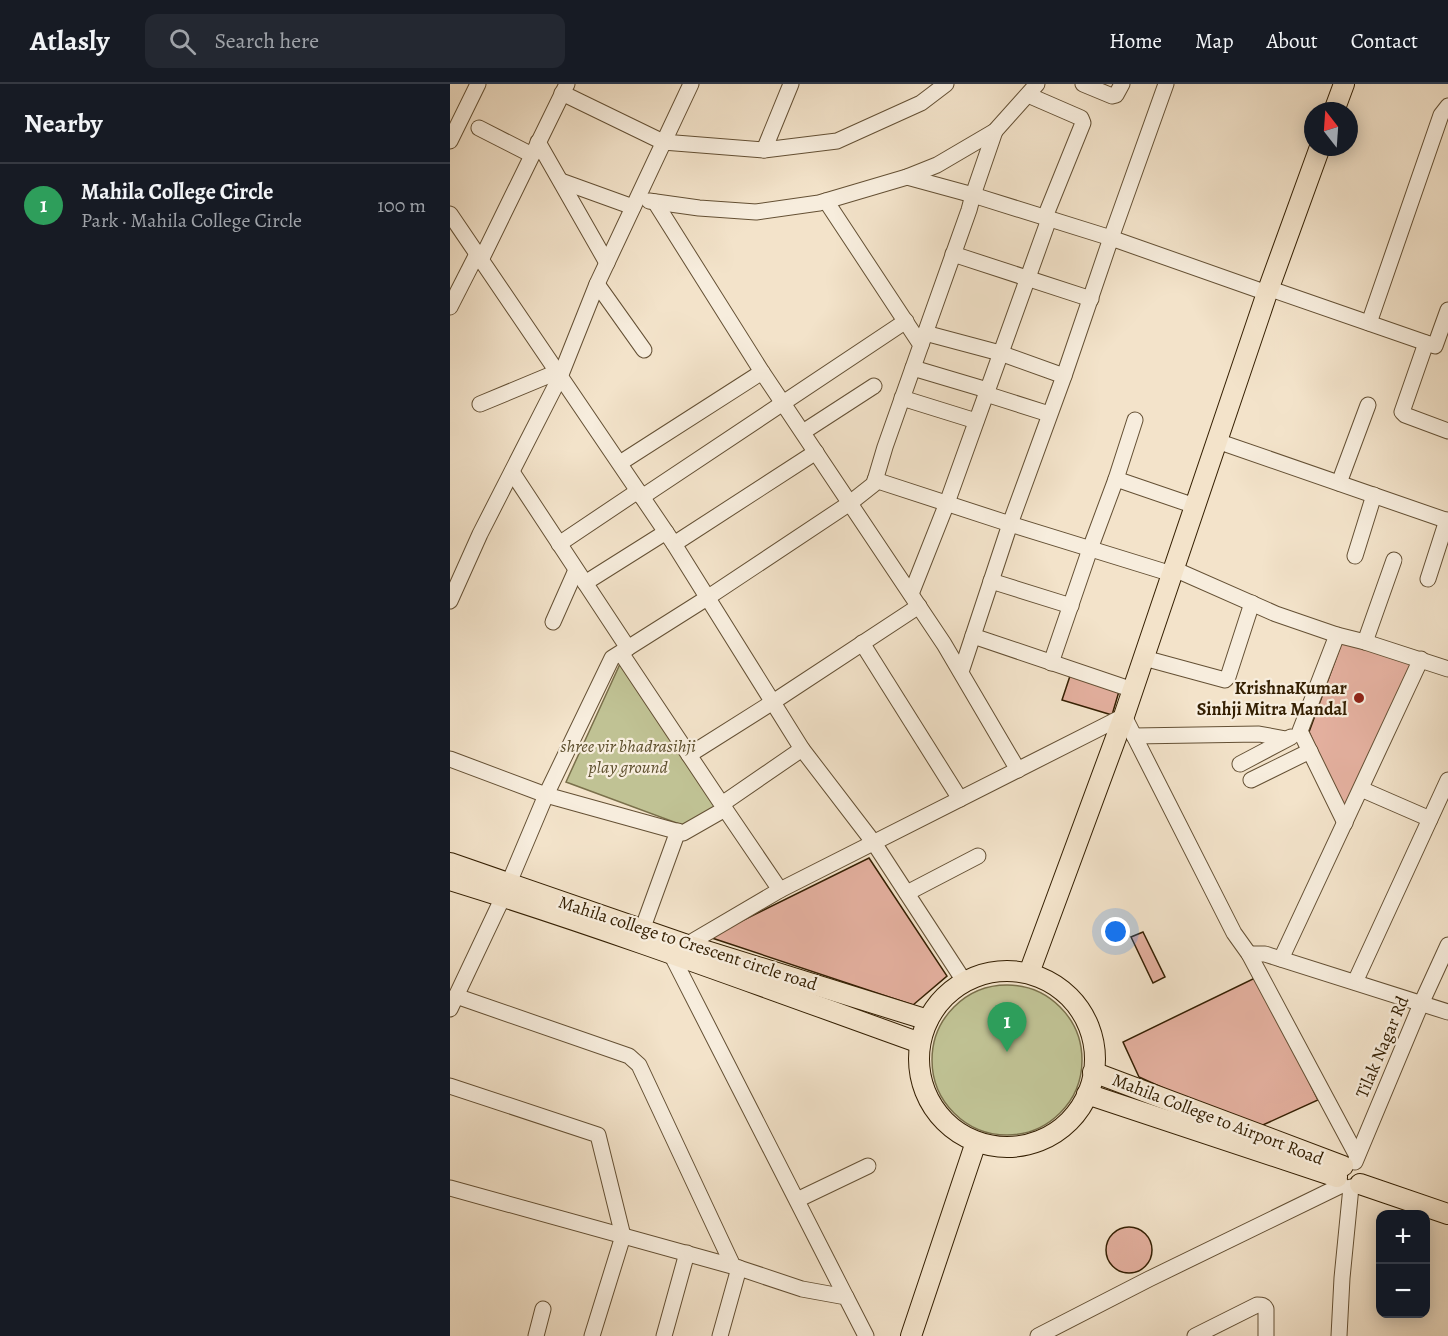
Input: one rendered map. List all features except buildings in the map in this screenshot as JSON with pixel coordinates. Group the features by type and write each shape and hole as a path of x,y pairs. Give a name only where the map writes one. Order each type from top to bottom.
{"main road":[{"path":"1337,102 1344,84"},
{"path":"1029,973 1124,716 1267,291 1317,156"},
{"name":"Mahila college to Crescent circle road","path":"450,863 506,890 679,950 920,1044"},
{"name":"Mahila college to Crescent circle road","path":"450,880 506,890 642,930 679,950 928,1020"},
{"path":"1007,970 1029,973 1056,985 1077,1004 1090,1029 1096,1057 1091,1086 1087,1094 1078,1111 1058,1131 1032,1144 1004,1147 976,1142 951,1128 932,1107 921,1081 918,1053 920,1044 925,1025 941,1000 964,981 985,973 1007,970"},
{"name":"Mahila College to Airport Road","path":"1093,1072 1448,1214"},
{"name":"Mahila College to Airport Road","path":"1087,1094 1351,1174 1448,1200"},
{"path":"910,1336 976,1142"}],"street":[{"path":"450,141 478,84"},
{"path":"450,601 480,534 559,375 597,284 691,84"},
{"path":"764,150 791,84"},
{"path":"450,307 479,257 564,88 663,142 764,150 837,141 921,103 946,84"},
{"path":"1083,84 1112,96 1119,93 1122,84"},
{"path":"961,672 1010,524 1166,84"},
{"path":"561,181 635,203 655,202 756,212 819,203 907,177 938,165 995,131 1032,90 1081,118 1083,123 1047,218 915,600 862,643 689,755"},
{"path":"1369,323 1441,116 1448,106"},
{"path":"479,128 535,148 561,181 607,263"},
{"path":"720,1336 736,1267 639,1065 629,1056 453,1003 506,890 546,795 612,658 707,598 850,503 874,484 995,131"},
{"path":"907,177 1111,238 1369,323 1436,348"},
{"path":"826,201 906,321 923,339 1000,353 1064,376"},
{"path":"655,202 762,372 944,644 1018,770"},
{"path":"450,214 670,538 802,749 874,843 964,981"},
{"path":"953,254 1091,298"},
{"path":"597,284 644,350"},
{"path":"1448,310 1436,348 1402,412 1404,415 1448,431"},
{"path":"559,544 783,403 906,321"},
{"path":"913,368 1049,414"},
{"path":"620,463 762,372"},
{"path":"480,404 559,375"},
{"path":"803,432 874,386"},
{"path":"902,398 976,421"},
{"path":"1339,483 1368,405"},
{"path":"1051,663 1135,420"},
{"path":"1217,441 1447,521 1428,579"},
{"path":"553,622 581,576 670,538 816,452"},
{"path":"512,472 581,576 689,755 780,890"},
{"path":"1116,478 1195,506"},
{"path":"875,480 1090,549 1173,572 1276,614 1448,669"},
{"path":"1355,556 1374,495"},
{"path":"1365,642 1394,560"},
{"path":"991,581 1071,606"},
{"path":"1144,658 1223,680 1227,679 1252,603"},
{"path":"1240,764 1300,731 1337,635"},
{"path":"973,636 1133,690"},
{"path":"862,643 960,799"},
{"path":"1281,959 1421,659"},
{"path":"866,1336 797,1200 679,950 780,890 1124,716 1234,933 1249,954 1351,1174 1038,1336"},
{"path":"1300,731 1345,823"},
{"path":"1134,736 1259,734 1286,739"},
{"path":"450,759 546,795 683,833 724,807 802,749"},
{"path":"1251,780 1310,751"},
{"path":"1354,982 1448,780"},
{"path":"1361,789 1430,819"},
{"path":"642,930 678,831"},
{"path":"907,893 978,856"},
{"name":"Tilak Nagar Rd","path":"1339,1336 1351,1174 1421,1004 1448,945"},
{"path":"1249,954 1265,954 1448,1012"},
{"path":"450,1086 598,1135 623,1236 592,1336"},
{"path":"797,1200 868,1166"},
{"path":"450,1188 736,1267 802,1289 846,1297"},
{"path":"664,1336 687,1253"},
{"path":"1195,1336 1257,1305 1262,1305 1266,1309 1266,1336"},
{"path":"536,1336 543,1309"}],"green space":[{"name":"shree vir bhadrasihji play ground","path":"620,664 717,807 682,825 566,782"},
{"path":"1007,985 1036,990 1049,997 1060,1007 1070,1018 1077,1031 1082,1060 1077,1089 1070,1102 1060,1113 1049,1123 1036,1130 1007,1135 978,1130 965,1123 954,1113 944,1102 937,1089 932,1060 937,1031 944,1018 954,1007 965,997 978,990"}],"place":[{"name":"KrishnaKumar Sinhji Mitra Mandal","path":"1359,698"},
{"name":"Mahila College Circle","path":"1007,1052"}]}
